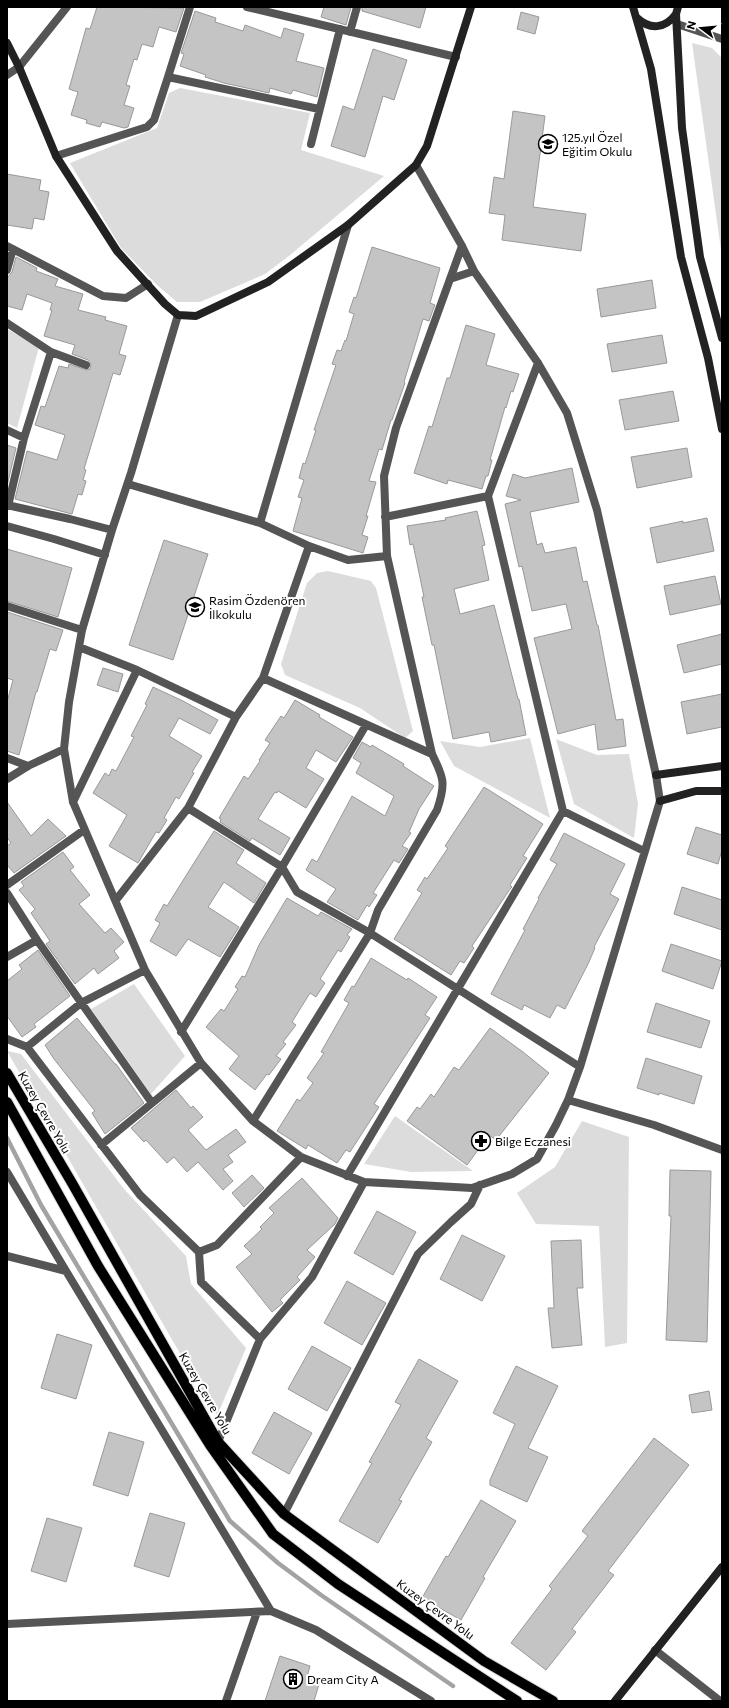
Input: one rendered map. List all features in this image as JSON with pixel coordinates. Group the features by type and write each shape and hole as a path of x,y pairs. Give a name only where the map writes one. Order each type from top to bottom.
{"main road":[{"name":"Kuzey Çevre Yolu","path":"7,1073 72,1183 218,1442 284,1514 484,1660 553,1701"},
{"name":"Kuzey Çevre Yolu","path":"7,1102 98,1266 210,1445 273,1534 338,1584 517,1701"}],"street":[{"path":"7,75 19,67 67,7"},
{"path":"56,156 147,127 154,120 190,7"},
{"path":"247,7 456,57"},
{"path":"350,32 357,7"},
{"path":"7,43 19,67 56,156 117,251 178,315 196,316 268,282 348,225 416,165 427,146 471,7"},
{"path":"633,7 651,69 681,257 708,358 722,429"},
{"path":"636,17 642,23 657,27 665,25 671,21 677,11"},
{"path":"677,11 682,128 700,257 722,338"},
{"path":"677,24 722,39"},
{"path":"311,144 340,29"},
{"path":"168,78 319,109"},
{"path":"178,315 128,484 112,530 82,630 69,702 64,750 73,802 145,970 201,1063 252,1121 302,1157 364,1182 472,1188 512,1174 537,1159 568,1100 580,1067 660,801 656,775 597,510 567,413 538,363 474,271 462,246 416,165"},
{"path":"260,523 348,225"},
{"path":"252,1121 370,933 378,910 437,810 442,794 442,774 432,754 387,556 384,476 396,428 462,246"},
{"path":"7,270 10,247 103,296 126,298 148,284"},
{"path":"450,279 474,271"},
{"path":"7,323 51,352 86,365"},
{"path":"51,352 24,438 8,505 70,518 112,530"},
{"path":"347,1176 563,811 488,496 538,363"},
{"path":"7,430 24,438"},
{"path":"128,484 260,523 309,546 348,560 387,556"},
{"path":"385,517 488,496"},
{"path":"7,526 105,555"},
{"path":"116,900 188,808 236,717 263,678 309,546"},
{"path":"7,606 82,630"},
{"path":"79,647 137,670 236,717"},
{"path":"73,802 137,670"},
{"path":"263,678 432,754"},
{"path":"181,1032 282,868 366,725"},
{"path":"7,779 28,766 64,750"},
{"path":"7,758 28,766"},
{"path":"656,775 722,766"},
{"path":"660,801 696,791 722,791"},
{"path":"188,808 282,868 297,892 370,933 580,1067"},
{"path":"563,811 644,851"},
{"path":"7,885 84,830"},
{"path":"7,892 81,1003 152,1103"},
{"path":"7,957 38,940"},
{"path":"27,1048 81,1003 145,970"},
{"path":"7,1039 27,1048 140,1195 199,1252 201,1282 260,1339"},
{"path":"102,1145 201,1063"},
{"path":"568,1100 654,1124 722,1150"},
{"path":"199,1252 217,1245 302,1157"},
{"path":"7,1172 271,1611"},
{"path":"218,1442 260,1339 312,1277 364,1182"},
{"path":"284,1514 418,1254 471,1204 480,1185"},
{"path":"7,1256 66,1271"},
{"path":"615,1701 722,1567"},
{"path":"7,1624 271,1611 316,1630 431,1701"},
{"path":"226,1701 257,1612"},
{"path":"655,1650 720,1701"}],"shaded area":[{"path":"692,43 712,48 722,58 722,257"},
{"path":"180,88 310,113 301,150 384,176 289,256 265,274 200,302 177,302 157,285 121,248 70,163 157,128 169,93"},
{"path":"7,329 39,347 17,428 7,423"},
{"path":"328,571 371,581 376,588 413,731 405,738 360,708 285,675 281,664 307,583 317,573"},
{"path":"530,738 550,818 454,766 440,741 480,747"},
{"path":"556,739 597,755 629,754 638,804 634,838 574,804"},
{"path":"134,984 185,1056 151,1094 91,1009"},
{"path":"7,1051 21,1054 124,1189 186,1256 191,1284 246,1348 217,1416 171,1338"},
{"path":"395,1116 473,1171 411,1172 364,1164"},
{"path":"582,1121 629,1137 627,1343 605,1347 599,1226 536,1224 517,1193 555,1167"}],"building":[{"path":"97,7 184,8 176,32 159,27 153,47 142,44 137,60 134,59 126,85 130,86 124,105 134,108 128,127 124,128 102,122 100,127 86,123 87,120 71,115 78,92 69,89 86,28 90,29"},
{"path":"324,7 351,7 346,25 321,17"},
{"path":"362,7 426,7 420,28 362,11"},
{"path":"195,11 216,18 215,22 243,31 245,25 281,38 284,28 304,34 296,61 324,68 317,97 293,90 291,94 270,88 269,93 224,83 205,77 206,75 180,66 184,54 181,53"},
{"path":"521,12 539,17 535,34 517,29"},
{"path":"373,49 407,60 394,100 383,96 365,157 331,146 343,106 354,110"},
{"path":"513,111 545,116 533,207 586,214 581,251 502,240 505,215 489,213 494,177 504,179"},
{"path":"7,174 41,180 39,190 49,192 44,220 34,218 32,229 7,225"},
{"path":"372,247 440,268 430,303 435,305 429,321 423,319 404,382 405,383 391,420 382,450 379,449 369,481 376,482 362,535 368,537 363,553 293,531 302,498 298,497 304,480 299,478 303,463 305,464 316,430 314,430 336,365 332,364 337,350 341,351 345,340 346,341 354,314 349,312 354,297 356,298"},
{"path":"16,257 37,268 36,271 58,279 55,286 83,294 78,310 106,317 105,320 127,326 119,354 126,356 120,375 113,373 84,469 86,470 83,480 86,481 82,495 78,494 72,514 15,499 27,451 57,460 65,435 35,425 41,406 45,407 59,366 68,368 69,364 87,370 90,369 91,364 88,360 72,354 75,345 44,336 52,310 50,310 52,303 27,294 22,310 7,306 7,278 12,272"},
{"path":"652,280 656,308 601,317 597,289"},
{"path":"466,325 495,334 486,365 519,374 513,392 511,391 506,408 505,407 490,460 492,460 488,476 486,476 482,489 448,480 447,484 414,473 429,426 432,427 447,378 450,378"},
{"path":"662,335 667,363 612,372 607,344"},
{"path":"673,391 679,421 625,430 619,400"},
{"path":"7,445 16,448 7,486"},
{"path":"687,448 692,477 637,488 631,457"},
{"path":"572,468 579,502 530,512 537,545 542,543 545,553 576,547 583,582 587,581 598,625 616,720 623,719 626,746 598,750 595,724 558,734 534,638 572,629 566,604 532,611 522,566 519,567 505,504 521,500 506,496 513,474 525,478"},
{"path":"477,511 485,545 482,546 489,580 454,589 460,614 494,605 519,699 526,735 491,742 489,732 453,739 434,645 432,645 422,597 424,597 413,544 410,545 407,526 446,520 445,518"},
{"path":"707,518 714,551 657,563 650,528"},
{"path":"164,540 208,554 173,660 129,645"},
{"path":"7,549 72,568 58,617 7,601"},
{"path":"715,576 721,604 670,615 664,586"},
{"path":"7,612 63,630 56,651 50,649 36,692 19,755 7,751 7,702 13,680 7,678"},
{"path":"722,634 722,664 684,673 677,645"},
{"path":"103,668 123,674 118,692 97,685"},
{"path":"153,687 218,720 210,734 179,718 169,736 202,756 192,772 194,773 179,799 176,797 164,818 167,820 159,833 156,832 138,863 109,846 127,815 93,793 105,773 109,776 112,769 116,771 134,737 131,736 147,705 145,704"},
{"path":"722,694 722,727 687,734 681,702"},
{"path":"295,700 320,715 319,717 353,737 336,762 316,750 306,768 324,779 306,808 278,791 277,793 275,792 258,819 290,838 280,855 252,838 250,841 220,822 221,819 219,818 244,776 248,779 260,761 259,760 270,743 265,740 281,716 284,718"},
{"path":"362,742 371,747 372,745 404,764 403,766 434,786 419,809 409,832 411,833 402,846 408,849 399,863 394,860 373,893 377,895 369,907 367,905 358,920 327,902 336,889 306,870 312,859 317,862 352,796 385,816 394,796 356,773 361,763 353,758"},
{"path":"484,787 543,824 523,856 527,858 510,885 512,887 472,946 474,948 464,963 460,961 451,975 394,939 422,893 417,890 425,877 427,879 448,848 445,846"},
{"path":"7,802 31,836 48,819 66,836 14,873 7,865 7,846 11,843 7,837"},
{"path":"696,827 722,835 722,850 718,864 687,854"},
{"path":"214,831 244,850 236,863 266,883 254,903 224,882 208,907 239,927 220,957 188,939 176,956 150,941 160,923 155,920 164,904 167,906"},
{"path":"564,833 625,864 610,894 619,899 594,947 595,948 588,964 565,1009 557,1005 550,1018 524,1005 522,1010 491,994 525,930 523,929 539,899 538,898 557,864 550,860"},
{"path":"63,852 74,867 70,870 90,895 79,904 105,933 111,928 124,942 114,951 119,958 98,974 94,968 75,984 46,944 50,941 31,913 35,909 19,890 24,886 21,882"},
{"path":"682,887 722,900 722,930 674,914"},
{"path":"287,898 318,916 321,912 352,929 347,935 350,937 341,952 338,950 320,979 325,983 316,997 310,993 292,1022 296,1025 283,1042 286,1044 276,1056 281,1059 255,1090 229,1069 239,1056 206,1027 221,1009 224,1011 238,989 235,987 242,976 245,977 259,945"},
{"path":"671,944 722,961 713,989 662,971"},
{"path":"38,950 70,996 34,1024 36,1027 22,1037 7,1016 7,981 22,969 19,965"},
{"path":"371,958 407,980 408,978 437,997 425,1015 430,1018 374,1104 379,1107 350,1152 346,1150 337,1163 308,1145 306,1149 277,1131 297,1099 300,1101 313,1083 307,1078 324,1053 321,1052 349,1003 344,1000 352,986 354,987"},
{"path":"656,1003 710,1021 701,1048 647,1032"},
{"path":"77,1018 116,1064 144,1103 105,1134 92,1113 95,1111 54,1059 45,1045"},
{"path":"490,1028 549,1073 496,1140 489,1135 467,1165 407,1121 417,1107 420,1109 431,1094 434,1097 454,1067 459,1070"},
{"path":"646,1058 702,1076 694,1104 637,1088"},
{"path":"176,1090 191,1108 193,1106 203,1117 188,1130 206,1150 236,1129 246,1142 228,1155 233,1162 223,1169 233,1181 223,1190 198,1162 187,1172 174,1157 167,1163 146,1140 144,1142 131,1128"},
{"path":"670,1170 711,1171 707,1342 666,1340 671,1216 669,1216"},
{"path":"252,1175 264,1188 244,1207 232,1193"},
{"path":"302,1178 338,1218 335,1224 307,1250 315,1257 297,1277 300,1280 280,1300 283,1303 272,1312 236,1267 252,1254 244,1246 262,1229 260,1227 274,1213 269,1208"},
{"path":"377,1211 416,1232 393,1275 354,1253"},
{"path":"462,1235 505,1256 482,1301 440,1279"},
{"path":"581,1240 583,1288 577,1288 582,1345 552,1348 548,1308 554,1308 551,1241"},
{"path":"347,1281 386,1303 362,1345 324,1323"},
{"path":"57,1334 92,1345 76,1399 41,1388"},
{"path":"312,1346 351,1368 327,1411 288,1389"},
{"path":"419,1359 458,1381 426,1438 432,1442 399,1500 402,1501 378,1543 339,1521 372,1463 369,1462 401,1405 395,1402"},
{"path":"516,1366 558,1386 528,1448 548,1457 527,1502 490,1485 490,1480 515,1424 493,1413"},
{"path":"709,1391 712,1410 692,1413 689,1395"},
{"path":"274,1412 312,1433 289,1474 252,1453"},
{"path":"109,1432 144,1442 128,1496 93,1485"},
{"path":"654,1438 689,1465 608,1571 614,1575 572,1629 576,1632 546,1670 511,1643 552,1589 549,1586 588,1536 582,1531"},
{"path":"481,1500 516,1521 483,1577 485,1578 461,1620 422,1598"},
{"path":"150,1513 185,1523 169,1577 134,1566"},
{"path":"47,1518 82,1528 66,1582 31,1571"},
{"name":"Dream City A","path":"280,1656 310,1666 307,1677 320,1681 314,1701 265,1701"}],"waterway":[{"path":"7,1138 41,1205 230,1521 278,1563 321,1595 453,1686"}],"place":[{"name":"125.yıl Özel Eğitim Okulu","path":"548,144"},
{"name":"Rasim Özdenören İlkokulu","path":"195,607"},
{"name":"Bilge Eczanesi","path":"481,1141"},
{"name":"Dream City A","path":"293,1679"}]}
